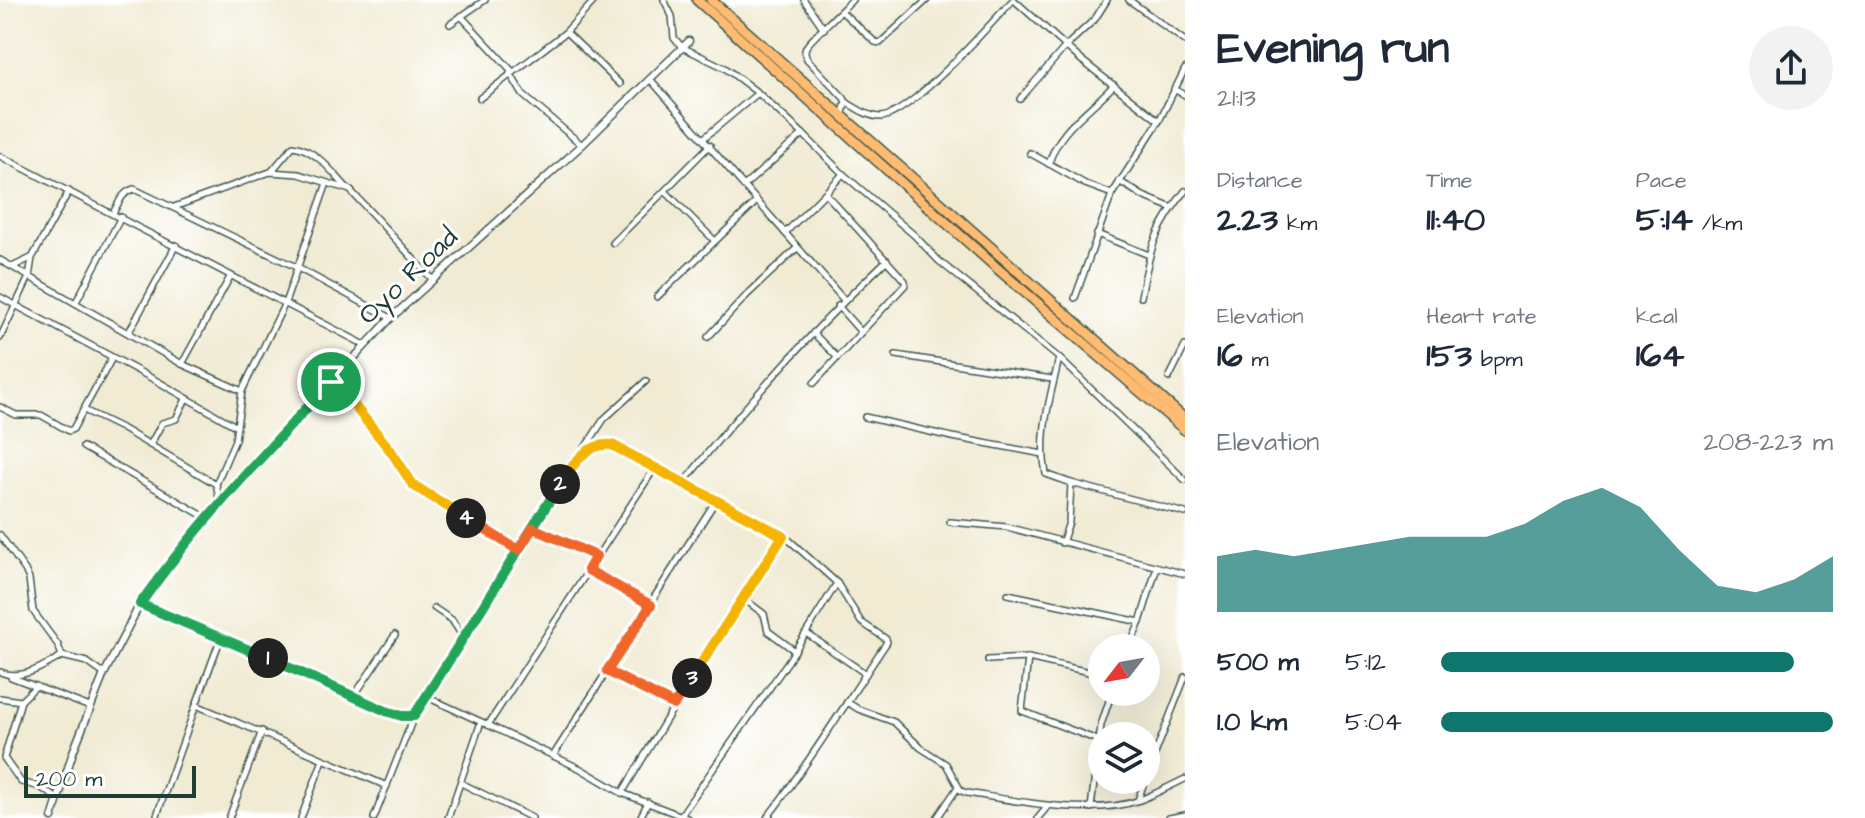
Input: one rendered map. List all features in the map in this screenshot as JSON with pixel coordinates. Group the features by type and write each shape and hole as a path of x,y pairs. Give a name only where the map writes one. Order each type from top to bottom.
{"highway":[{"path":"697,0 998,269 1185,430"},
{"path":"711,0 1185,419"}],"street":[{"path":"450,24 485,0"},
{"path":"480,98 566,32 595,0"},
{"path":"664,0 672,16 674,38 682,47 725,68 758,93 939,261 1059,358 1185,480"},
{"path":"804,0 824,29"},
{"path":"852,0 807,44 807,59 846,102 868,114 880,117 899,110 925,89 1014,0 1159,121"},
{"path":"916,0 921,6"},
{"path":"841,11 880,43 927,0"},
{"path":"1020,99 1066,46 1095,19 1107,0"},
{"path":"1129,0 1185,41"},
{"path":"461,16 511,72 523,95 582,145"},
{"path":"566,32 620,84"},
{"name":"Oyo Road","path":"52,818 104,674 140,604 175,555 220,502 391,318 582,145 689,41"},
{"path":"1075,298 1112,194 1159,121 1185,69"},
{"path":"650,79 844,300"},
{"path":"1049,164 1053,150 1072,124 1114,85"},
{"path":"1174,89 1185,95"},
{"path":"704,138 758,93"},
{"path":"842,116 846,102"},
{"path":"744,186 803,134"},
{"path":"613,243 710,145"},
{"path":"270,172 293,146 302,147 318,158 350,190 432,279"},
{"path":"1030,153 1085,184 1112,194"},
{"path":"0,156 365,345"},
{"path":"173,208 270,172 299,174 350,190"},
{"path":"785,233 843,174"},
{"path":"1119,181 1143,196 1172,208"},
{"path":"220,502 216,484 235,440 242,391 285,303 327,183"},
{"path":"113,213 122,197 134,189 296,267 391,318"},
{"path":"0,338 3,326 29,277 32,258 69,191"},
{"path":"1141,297 1156,234 1185,191"},
{"path":"666,192 714,240"},
{"path":"814,383 905,285 887,260 825,193"},
{"path":"657,297 757,201"},
{"path":"76,302 121,217"},
{"path":"1097,234 1149,255"},
{"path":"129,332 176,245"},
{"path":"708,337 797,248"},
{"path":"12,267 32,258"},
{"path":"0,260 182,364 242,391"},
{"path":"684,482 728,426 813,332 887,260"},
{"path":"182,364 230,277"},
{"path":"0,297 237,427"},
{"path":"838,306 861,332"},
{"path":"813,332 837,357"},
{"path":"1169,378 1185,346"},
{"path":"896,355 1052,379"},
{"path":"0,407 16,415 41,415 69,431 112,358"},
{"path":"1059,358 1047,400 1043,454 1046,474 1185,513"},
{"path":"374,818 414,716 425,696 604,419 646,381"},
{"path":"331,382 391,451 413,485 518,550"},
{"path":"150,445 162,423 176,419 187,398"},
{"path":"84,410 216,484"},
{"path":"865,417 1043,454"},
{"path":"580,455 603,444 612,445 783,536 837,583 861,622 886,639 887,642 796,780 767,818"},
{"path":"83,447 207,518"},
{"path":"448,818 485,724 656,466"},
{"path":"1062,543 1069,522 1071,483"},
{"path":"553,756 715,502"},
{"path":"950,522 1007,527 1185,574"},
{"path":"533,528 596,556"},
{"path":"0,535 25,570 33,611 58,645 62,656"},
{"path":"622,793 719,632 744,599 783,536"},
{"path":"1135,634 1157,567"},
{"path":"588,570 651,605"},
{"path":"425,696 553,756 622,793 684,817 837,583"},
{"path":"1008,594 1140,622"},
{"path":"744,599 764,614 768,631 795,651"},
{"path":"140,604 220,640 303,672 386,711 414,716"},
{"path":"434,608 452,620 463,637"},
{"path":"806,633 866,674"},
{"path":"354,696 395,635"},
{"path":"156,818 220,640"},
{"path":"11,677 26,674 62,656 87,662 104,674"},
{"path":"1028,658 1022,711 1088,736"},
{"path":"988,660 1028,658 1088,672"},
{"path":"607,671 674,705"},
{"path":"0,672 90,707"},
{"path":"1160,740 1185,677"},
{"path":"36,686 21,701 4,758 21,782 40,787 58,799"},
{"path":"0,698 21,701"},
{"path":"847,702 894,722 921,748 946,764 958,787 967,793 1091,808 1137,801 1185,779"},
{"path":"196,705 387,786"},
{"path":"229,818 262,731"},
{"path":"301,818 323,760"},
{"path":"461,782 532,818"},
{"path":"937,818 958,787"},
{"path":"1091,808 1093,794"},
{"path":"1137,801 1139,794"},
{"path":"640,818 648,802"},
{"path":"1038,818 1049,805"},
{"path":"1169,818 1185,815"}],"route":[{"path":"331,382 220,502 175,555 140,604 220,640 303,672 386,711 414,716 492,589 533,528 554,493 580,455 603,444 612,445 656,466 715,502 783,536 674,705 607,671 651,605 588,570 596,556 533,528 518,550 413,485 391,451 331,382"}]}
